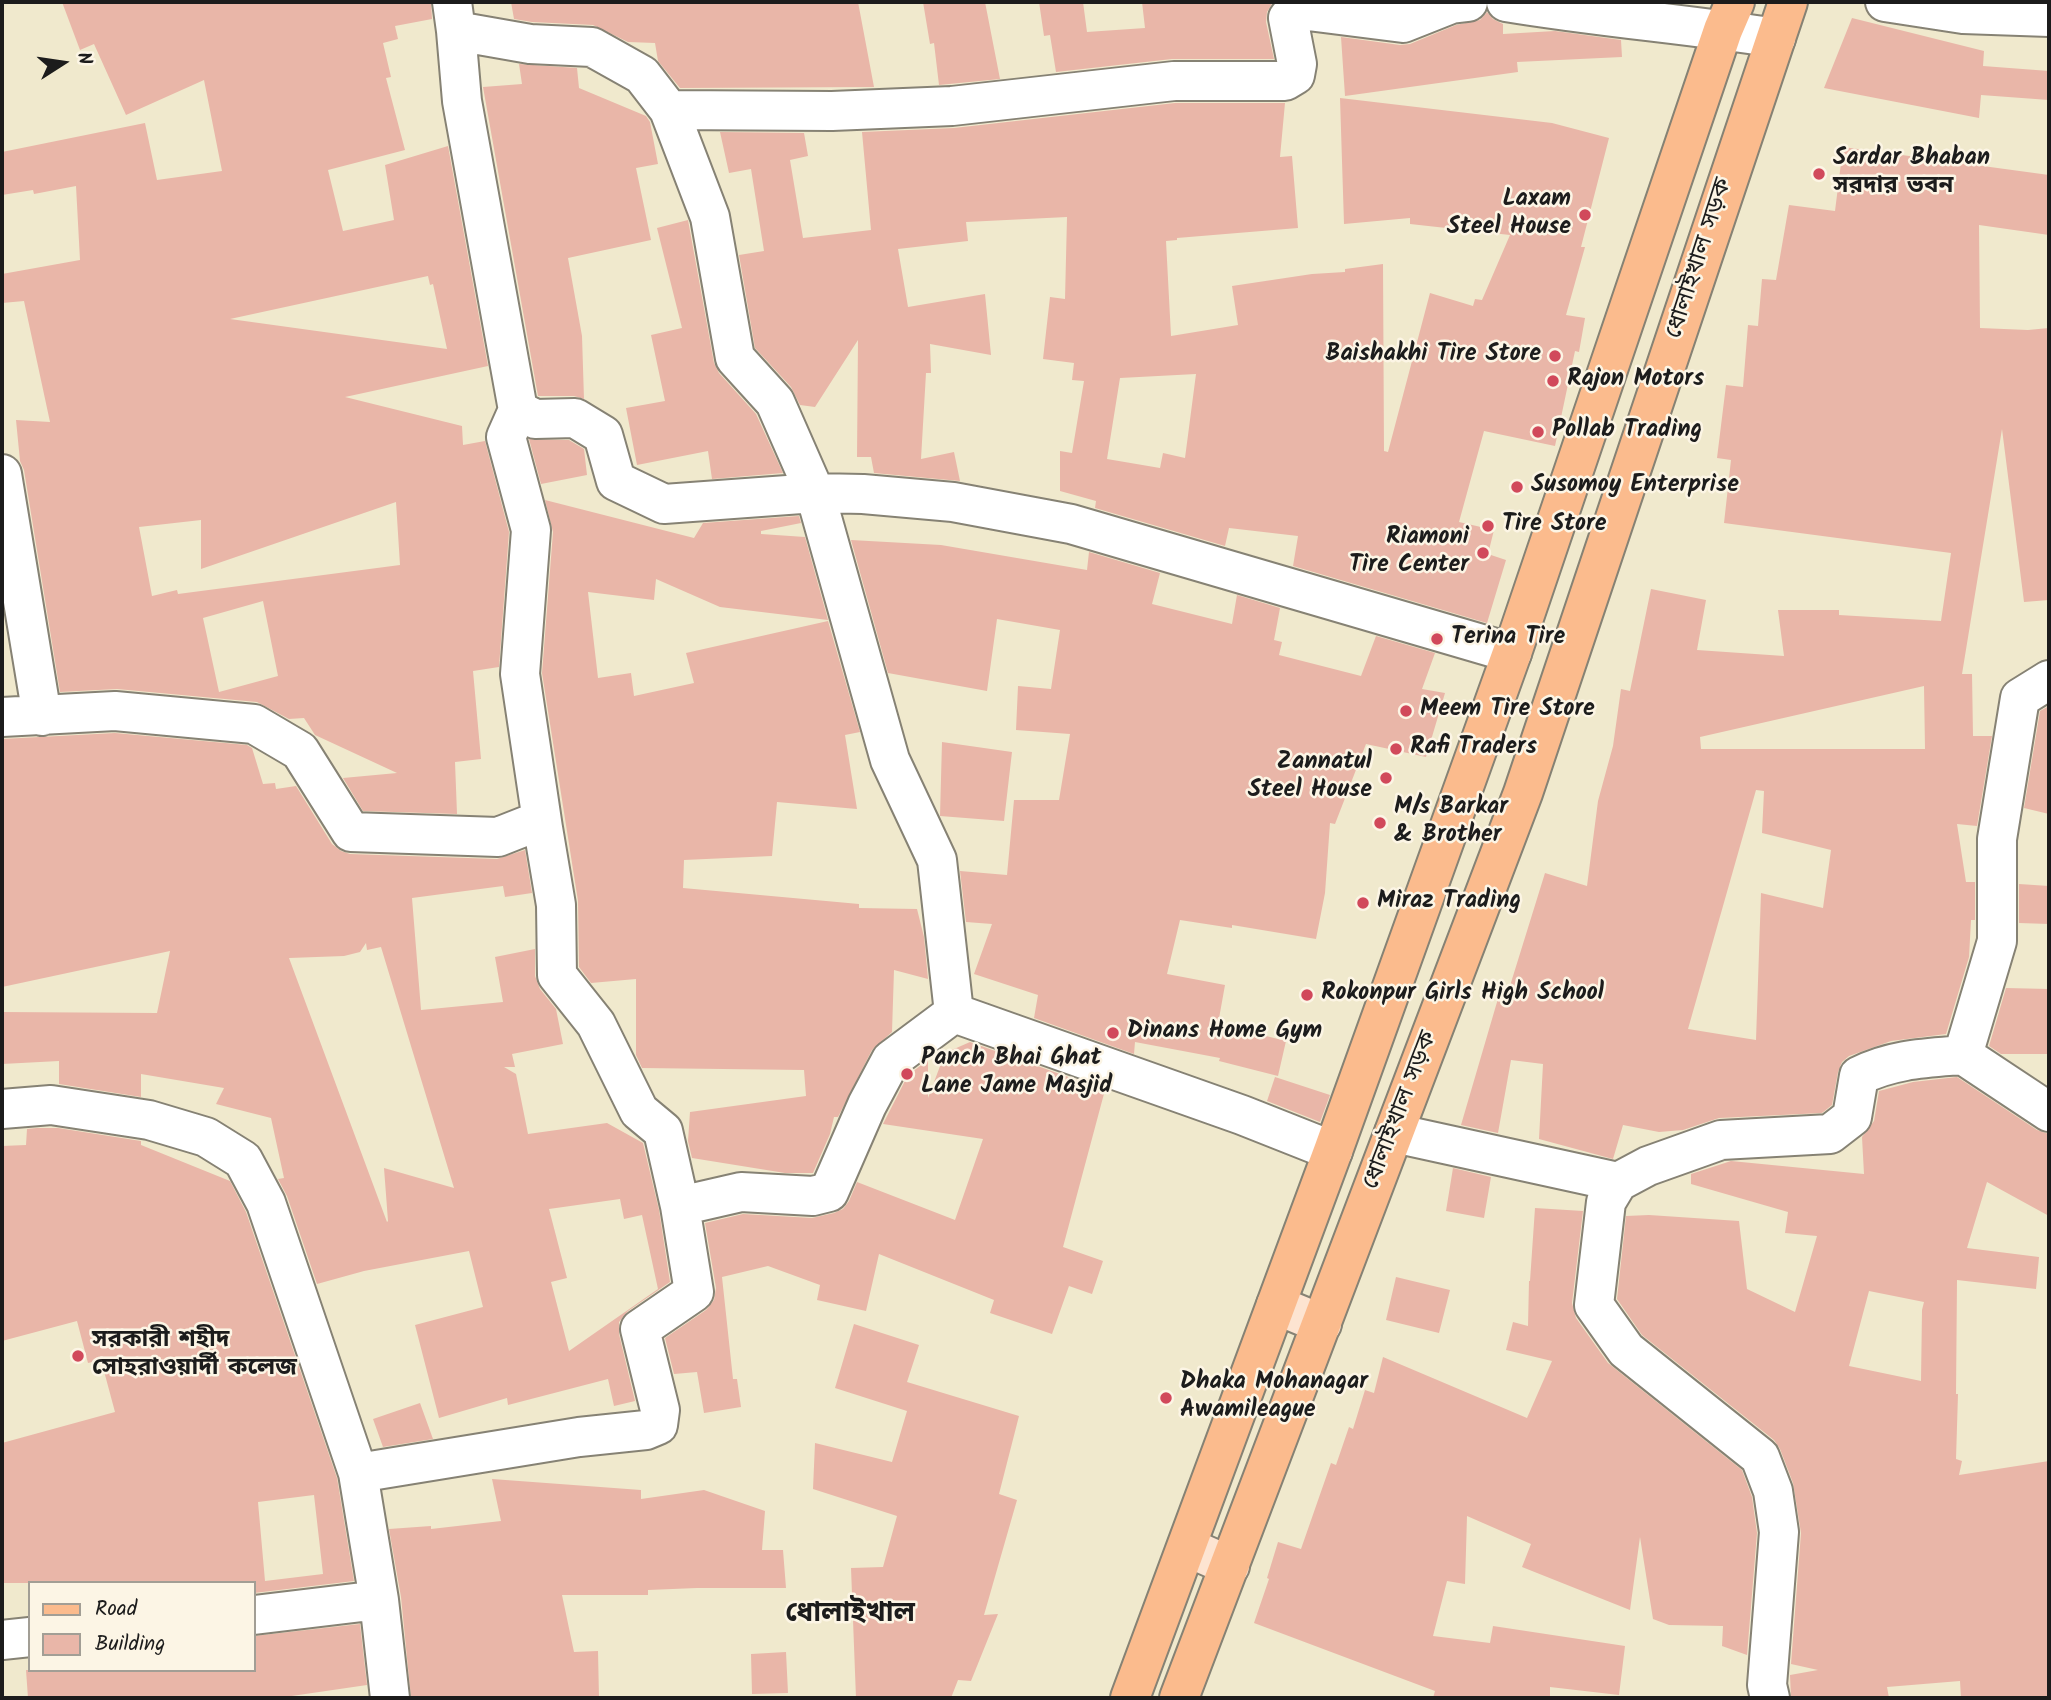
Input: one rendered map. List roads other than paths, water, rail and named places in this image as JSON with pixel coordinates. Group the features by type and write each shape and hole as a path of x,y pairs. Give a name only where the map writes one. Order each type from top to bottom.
{"main road":[{"name":"ধোলাইখাল সড়ক","path":"1180,1698 1523,793 1788,2"},
{"name":"ধোলাইখাল সড়ক","path":"1130,1698 1333,1151 1512,653 1729,16"}],"street":[{"path":"668,110 832,111 952,106 1174,81 1285,80 1295,75 1297,64 1288,18 1292,13 1300,10 1403,23 1451,4 1468,2"},
{"path":"1506,2 1560,11 1729,16 1776,38"},
{"path":"1885,2 1963,13 2049,17"},
{"path":"358,1473 579,1437 646,1430 658,1425 660,1410 640,1329 694,1292 680,1206 663,1131 639,1111 596,1024 558,975 556,905 520,674 531,530 506,437 517,410 466,126 454,16 530,44 592,47 642,75 668,110 710,217 735,358 775,402 815,493 890,761 937,860 954,1013"},
{"path":"517,410 535,419 575,418 603,435 616,481 664,505 815,493 863,494 953,502 1070,524 1512,653"},
{"path":"2,474 42,716"},
{"path":"1963,1055 1997,941 1997,839 2020,698 2049,680"},
{"path":"2,717 115,711 254,724 300,751 351,832 498,837 531,824 543,828"},
{"path":"954,1013 1242,1115 1333,1151"},
{"path":"680,1206 741,1192 813,1196 829,1192 867,1105 891,1060 954,1013"},
{"path":"1770,1698 1767,1685 1779,1532 1773,1492 1760,1457 1626,1350 1594,1305 1606,1202 1618,1182 1648,1166 1721,1140 1830,1134 1852,1117 1859,1076 1899,1061 1963,1055 2049,1112"},
{"path":"2,1109 51,1105 149,1120 206,1136 243,1160 266,1203 358,1473 379,1601 390,1698"},
{"path":"1394,1133 1618,1182"},
{"path":"1276,1305 1322,1324"},
{"path":"1181,1564 1224,1581"},
{"path":"256,1615 379,1601"},
{"path":"2,1640 28,1637"}],"place":[{"name":"Sardar Bhaban সরদার ভবন","path":"1819,174"},
{"name":"Laxam Steel House","path":"1585,215"},
{"name":"Baishakhi Tire Store","path":"1555,356"},
{"name":"Rajon Motors","path":"1553,381"},
{"name":"Pollab Trading","path":"1538,432"},
{"name":"Susomoy Enterprise","path":"1517,487"},
{"name":"Tire Store","path":"1488,526"},
{"name":"Riamoni Tire Center","path":"1483,553"},
{"name":"Terina Tire","path":"1437,639"},
{"name":"Meem Tire Store","path":"1406,711"},
{"name":"Rafi Traders","path":"1396,749"},
{"name":"Zannatul Steel House","path":"1386,778"},
{"name":"M/s Barkar & Brother","path":"1380,823"},
{"name":"Miraz Trading","path":"1363,903"},
{"name":"Rokonpur Girls High School","path":"1307,995"},
{"name":"Dinans Home Gym","path":"1113,1033"},
{"name":"Panch Bhai Ghat Lane Jame Masjid","path":"907,1074"},
{"name":"সরকারী শহীদ সোহরাওয়ার্দী কলেজ","path":"78,1356"},
{"name":"Dhaka Mohanagar Awamileague","path":"1166,1398"}],"district":[{"name":"ধোলাইখাল","path":"850,1616"}]}
